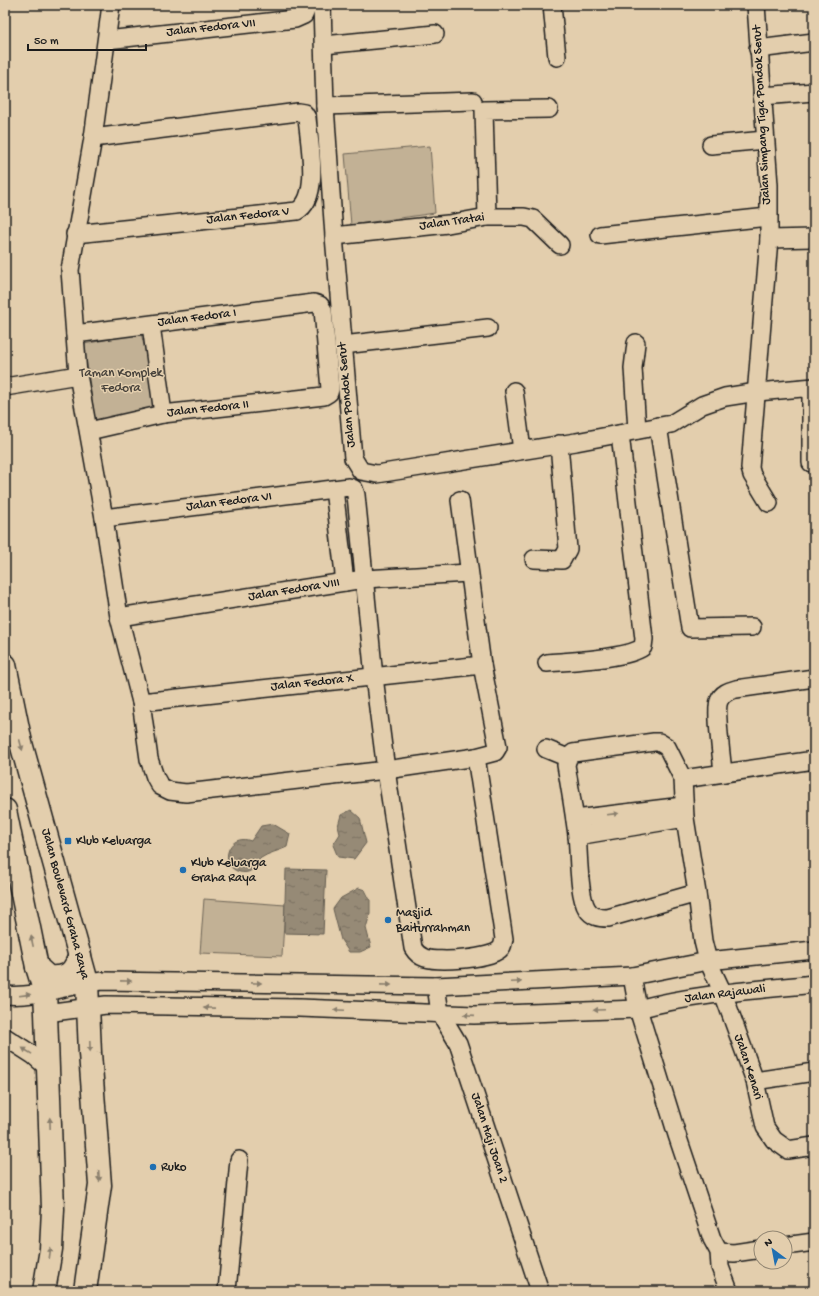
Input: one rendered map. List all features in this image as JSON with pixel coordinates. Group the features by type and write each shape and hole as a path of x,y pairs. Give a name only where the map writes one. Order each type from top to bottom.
{"main road":[{"name":"Jalan Boulevard Graha Raya","path":"5,665 21,743 87,982 90,1053 100,1185 86,1291"},
{"path":"5,810 37,967 46,1003 53,1209 51,1249 44,1291"},
{"path":"37,967 48,977 63,978 74,969 80,955"}],"street":[{"path":"111,5 93,138 75,234 70,270 78,375 104,518 119,617 141,702 149,760 160,786 170,791 186,793 386,770 476,757 495,752 498,747 482,665 460,500"},
{"name":"Jalan Fedora VII","path":"107,40 295,19 304,14 308,5"},
{"name":"Jalan Pondok Serut","path":"322,5 325,106 343,344 353,458 361,471 377,474 620,434 671,424 712,401 757,392 812,388"},
{"path":"552,5 557,57"},
{"name":"Jalan Simpang Tiga Pondok Serut","path":"756,5 769,185 769,238 750,468 752,475 769,503"},
{"path":"324,45 434,34"},
{"path":"758,49 814,42"},
{"path":"762,96 814,92"},
{"path":"325,106 473,100"},
{"path":"488,217 484,110 549,109"},
{"name":"Jalan Fedora V","path":"75,234 297,211 304,207 308,200 312,172 307,118 304,113 298,112 93,138"},
{"path":"711,145 765,140"},
{"name":"Jalan Tratai","path":"334,236 448,224 488,217 524,217 533,219 560,245"},
{"path":"600,235 768,217"},
{"path":"769,238 814,238"},
{"name":"Jalan Fedora I","path":"75,334 314,303 320,305 323,310 330,389 329,393"},
{"path":"151,324 163,414"},
{"path":"343,344 488,328"},
{"path":"636,343 633,368 637,430"},
{"path":"5,387 78,375"},
{"path":"811,463 812,388"},
{"path":"514,391 522,450"},
{"name":"Jalan Fedora II","path":"89,431 163,414 324,396 329,393"},
{"path":"658,426 690,628 752,627"},
{"path":"546,664 624,654 643,647 644,639 636,557 620,434"},
{"path":"534,559 562,560 568,549 559,444"},
{"name":"Jalan Fedora VI","path":"104,518 349,487 354,489 356,494 364,579"},
{"path":"334,489 345,582"},
{"name":"Jalan Fedora VIII","path":"119,617 364,579 469,573"},
{"path":"364,579 374,677 386,770 413,948 417,955 426,958 457,959 493,954 501,948 504,939 476,757"},
{"name":"Jalan Fedora X","path":"141,702 482,665"},
{"path":"723,773 718,706 722,696 728,691 736,689 814,678"},
{"path":"697,893 608,918 600,918 592,915 586,908 583,896 577,836 566,765 568,758 573,753 659,742 667,747 683,779 814,760"},
{"path":"546,748 568,758"},
{"name":"Jalan Kenari","path":"683,779 684,812 703,940 708,961 723,993 755,1081 765,1127 774,1140 788,1150 814,1146"},
{"path":"574,819 684,812"},
{"path":"577,836 684,812"},
{"path":"5,995 46,1003 87,982 103,981 436,986 632,976 708,961 814,950"},
{"path":"632,976 638,1009 677,1135 712,1239 719,1252 720,1267 729,1291"},
{"name":"Jalan Rajawali","path":"46,1003 88,1008 106,1005 474,1015 638,1009 664,1002 723,993 814,984"},
{"name":"Jalan Haji Joan 2","path":"436,986 440,1013 458,1043 540,1291"},
{"path":"5,1037 34,1055 48,1068"},
{"path":"755,1081 814,1072"},
{"path":"227,1291 239,1160"},
{"path":"793,1245 814,1242"},
{"path":"719,1252 734,1253 753,1250"}],"green space":[{"path":"430,146 435,213 351,225 345,154"},
{"name":"Taman Komplek Fedora","path":"141,333 159,408 95,421 84,344"},
{"path":"204,899 285,905 282,956 200,953"}],"water":[{"path":"351,810 360,818 366,843 354,859 338,857 333,845 340,834 338,826 341,815"},
{"path":"273,824 290,834 287,847 261,858 249,872 240,872 233,869 227,858 228,851 231,846 236,841 251,841 261,826"},
{"path":"286,869 326,870 323,934 284,933"},
{"path":"359,888 365,890 370,900 370,914 366,928 371,947 360,952 349,952 341,940 333,909 341,898"}],"place":[{"name":"Klub Keluarga","path":"68,841"},
{"name":"Klub Keluarga Graha Raya","path":"183,870"},
{"name":"Masjid Baiturrahman","path":"388,920"},
{"name":"Ruko","path":"153,1167"}]}
